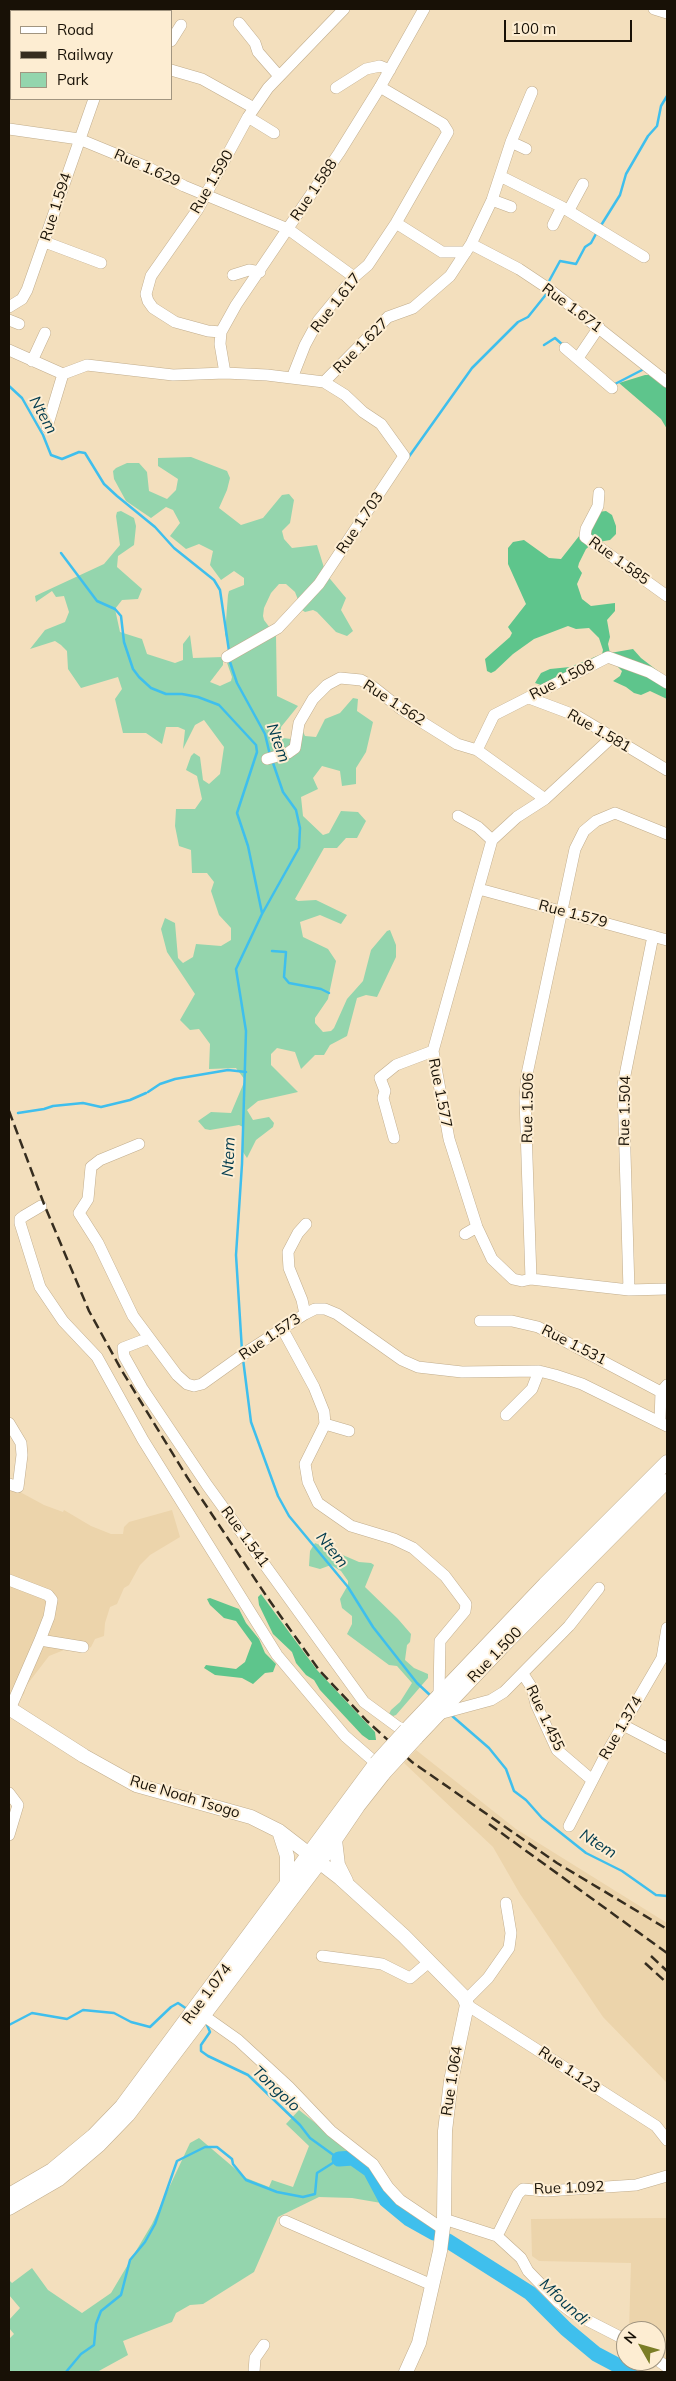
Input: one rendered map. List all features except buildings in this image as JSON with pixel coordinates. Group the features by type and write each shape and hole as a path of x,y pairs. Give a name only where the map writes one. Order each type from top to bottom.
{"main road":[{"name":"Rue 1.500","path":"411,1734 439,1694 667,1462"},
{"name":"Rue 1.500","path":"411,1734 439,1714 502,1647 667,1481"},
{"name":"Rue Noah Tsogo","path":"9,1709 128,1781 156,1792 251,1817 279,1831 315,1858"},
{"path":"354,1891 338,1865 335,1840 380,1768 411,1734"},
{"name":"Rue 1.074","path":"9,2208 59,2179 99,2145 128,2115 199,2012 380,1768"},
{"path":"279,1831 287,1856 287,1884"},
{"name":"Rue 1.074","path":"253,1940 287,1884 335,1840"},
{"path":"315,1858 354,1891 429,1962 466,2002"},
{"name":"Rue 1.064","path":"406,2372 419,2343 444,2224 445,2131 451,2081 466,2002"},
{"name":"Rue 1.074","path":"9,2196 52,2170 93,2136 127,2099 199,2012"}],"street":[{"name":"Rue 1.590","path":"221,332 208,331 175,322 153,308 146,294 151,276 206,194 251,113 279,76 344,9"},
{"name":"Rue 1.588","path":"221,332 236,305 260,272 380,87 424,9"},
{"path":"654,9 667,13"},
{"path":"239,23 255,43 258,52 279,76"},
{"path":"172,39 181,25"},
{"path":"336,88 366,68 380,66 390,70"},
{"path":"172,70 202,79 251,113 274,134"},
{"name":"Rue 1.617","path":"292,378 305,345 318,321 354,276 368,265 396,223 448,130 380,87"},
{"name":"Rue 1.627","path":"292,378 324,382 388,317 413,308 450,276 468,248 492,200 532,92"},
{"name":"Rue 1.594","path":"9,307 22,299 27,290 94,100"},
{"name":"Rue 1.629","path":"9,129 79,139 288,229 354,276"},
{"path":"512,142 526,149"},
{"path":"500,176 566,208 644,257"},
{"path":"554,225 583,184"},
{"path":"492,200 511,207"},
{"path":"396,223 442,252 468,248"},
{"path":"45,242 101,263"},
{"name":"Rue 1.671","path":"468,248 519,269 599,327 667,382"},
{"path":"233,275 249,270 260,272"},
{"path":"578,358 599,327"},
{"path":"32,361 45,332"},
{"path":"221,332 220,344 225,373"},
{"path":"565,348 612,388"},
{"path":"9,350 64,374 87,365 173,375 225,373 292,378"},
{"path":"47,427 64,374"},
{"name":"Rue 1.703","path":"227,657 278,628 319,584 404,456 381,424 363,412 345,395 324,382"},
{"name":"Rue 1.585","path":"599,493 598,506 586,529 585,537 667,596"},
{"name":"Rue 1.508","path":"477,750 494,715 608,657 649,672 667,683"},
{"name":"Rue 1.562","path":"267,760 288,753 295,748 299,723 313,699 326,684 340,678 360,680 372,686 401,709 457,744 477,750 545,799"},
{"name":"Rue 1.581","path":"529,698 577,716 667,770"},
{"path":"458,816 478,827 492,840 517,818 545,799 611,738"},
{"name":"Rue 1.506","path":"531,1279 525,1098 527,1074 575,849 584,831 596,821 615,813 667,834"},
{"name":"Rue 1.577","path":"492,840 443,1009 433,1051 450,1139 477,1227 492,1259 513,1279 522,1281 531,1279 629,1290 667,1289"},
{"name":"Rue 1.579","path":"479,889 667,940"},
{"name":"Rue 1.504","path":"629,1290 623,1086 653,936"},
{"path":"394,1138 383,1098 384,1091 380,1078 396,1065 433,1051"},
{"name":"Rue 1.573","path":"139,1144 100,1160 91,1167 88,1199 79,1213 98,1243 133,1316 177,1376 194,1386 202,1384 305,1314 315,1309 325,1309 337,1314 384,1349 418,1367 453,1371 538,1371 582,1384 664,1423"},
{"path":"41,1206 20,1219 40,1288 63,1321 97,1357 143,1440 277,1655 345,1736 380,1768"},
{"path":"305,1314 299,1291 289,1268 288,1252 298,1233 306,1224"},
{"path":"465,1234 477,1227"},
{"name":"Rue 1.531","path":"480,1321 512,1321 538,1326 664,1389"},
{"path":"282,1330 314,1387 324,1412 326,1424 305,1464 308,1482 318,1503 351,1526 394,1539 413,1548 445,1576 466,1604 465,1611 440,1641 439,1694"},
{"name":"Rue 1.541","path":"149,1338 123,1348 124,1356 142,1388 206,1484 364,1702 398,1727 411,1734"},
{"path":"506,1415 532,1389 538,1371"},
{"path":"664,1389 664,1423"},
{"path":"9,1423 21,1443 22,1455 18,1488 9,1484"},
{"path":"326,1424 349,1432"},
{"path":"9,1580 48,1595 52,1600 49,1617 40,1640 9,1709"},
{"path":"439,1714 491,1700 504,1692 569,1626 599,1588"},
{"name":"Rue 1.374","path":"569,1826 622,1725 665,1660 667,1628"},
{"path":"40,1640 83,1647"},
{"name":"Rue 1.455","path":"523,1674 532,1688 536,1704 557,1750 592,1780"},
{"path":"622,1725 667,1748"},
{"path":"9,1793 18,1805 9,1835"},
{"path":"466,2002 488,1978 509,1948 511,1932 506,1903"},
{"path":"322,1956 382,1964 410,1978 429,1962"},
{"name":"Rue 1.123","path":"466,2002 656,2126 667,2140"},
{"path":"199,2012 238,2040 289,2087 331,2130 373,2164 388,2187 400,2200 444,2224 497,2236 521,2258 528,2271 557,2301 573,2313 616,2335"},
{"name":"Rue 1.092","path":"497,2236 518,2194 524,2189 546,2191 636,2185 667,2176"},
{"path":"285,2221 432,2285"},
{"path":"254,2372 255,2358 264,2345"}],"shaded area":[{"path":"9,1486 44,1505 63,1512 64,1510 91,1526 111,1534 123,1534 124,1527 129,1522 172,1510 180,1537 150,1555 140,1565 129,1585 124,1588 117,1604 110,1607 105,1623 104,1636 95,1639 91,1647 83,1652 69,1648 49,1656 26,1686 24,1694 10,1705"},
{"path":"416,1750 516,1829 667,1923 667,2083 603,2017 520,1894 493,1847 404,1763"},
{"path":"667,2218 667,2372 665,2371 666,2321 629,2321 631,2263 539,2261 532,2256 531,2219"}],"green space":[{"path":"649,375 667,387 667,429 661,419 619,383"},
{"path":"191,457 227,471 230,478 219,508 241,525 263,518 282,495 289,494 294,500 290,523 282,531 284,539 292,548 317,545 326,574 346,598 341,610 353,631 347,636 336,632 317,612 313,610 305,612 302,610 295,592 286,584 279,584 271,593 264,608 263,616 276,636 277,696 298,706 281,727 283,738 291,739 299,723 305,736 316,737 325,719 340,713 353,698 358,699 357,711 373,722 366,752 356,768 356,784 342,786 340,771 322,766 313,778 318,789 301,797 303,816 323,835 329,833 341,811 358,812 366,821 357,838 346,838 337,848 324,848 295,899 298,901 316,900 347,915 341,924 320,915 300,922 303,937 328,949 336,961 328,999 315,1018 315,1023 323,1032 331,1031 334,1028 347,999 363,981 371,950 387,931 390,930 396,945 396,957 377,997 366,995 357,998 347,1036 330,1045 324,1055 315,1055 301,1069 295,1052 277,1048 271,1054 271,1065 298,1092 258,1101 247,1110 253,1120 269,1117 274,1123 273,1127 256,1140 247,1158 243,1152 243,1127 239,1125 210,1130 205,1129 198,1121 211,1112 231,1113 245,1080 236,1068 209,1069 210,1044 199,1029 190,1030 180,1020 195,994 167,952 161,929 165,918 175,923 178,958 183,963 193,957 196,944 221,946 231,940 231,928 219,915 211,891 214,882 207,873 192,873 191,850 179,846 175,826 176,809 195,809 202,799 197,776 186,770 191,756 194,753 200,757 203,780 209,784 220,774 224,747 204,720 195,725 183,749 185,730 178,727 166,727 162,744 146,733 123,733 115,699 122,689 118,677 81,688 68,669 67,651 61,645 55,641 30,649 45,630 65,622 69,612 64,596 56,597 52,591 36,602 35,596 104,564 120,545 116,516 117,512 121,511 134,518 136,526 134,545 118,556 117,567 142,589 138,599 122,600 115,609 120,632 142,639 147,654 175,663 183,660 183,644 190,635 193,658 223,657 223,665 210,682 220,686 231,681 232,677 226,660 229,647 225,634 228,595 229,591 244,585 244,578 234,571 221,580 210,565 213,551 199,544 186,549 170,536 180,523 173,510 166,507 151,518 126,501 114,479 113,471 116,468 127,463 139,463 147,472 149,491 167,499 176,490 178,479 158,466 158,458"},
{"path":"606,511 612,515 616,526 616,534 610,540 593,543 586,549 579,563 578,567 582,573 577,584 582,599 591,606 615,603 615,611 607,620 610,653 633,649 641,658 667,678 667,699 650,691 641,695 634,693 613,681 620,676 622,671 610,659 553,689 535,683 541,673 550,669 570,667 602,654 603,650 599,638 589,628 576,629 568,626 534,639 513,654 495,671 491,673 487,671 485,659 510,637 512,633 508,627 526,604 508,564 508,548 513,542 524,540 549,558 561,559 598,512"},
{"path":"315,1543 359,1562 374,1565 365,1587 411,1634 405,1660 414,1668 428,1674 428,1678 396,1715 389,1714 400,1702 412,1683 397,1666 389,1665 347,1634 352,1624 352,1616 342,1608 340,1599 348,1585 348,1581 341,1571 331,1565 320,1569 309,1566 310,1551"},
{"path":"261,1594 317,1670 375,1732 376,1740 369,1740 362,1735 320,1690 314,1680 306,1675 296,1663 292,1652 273,1634 259,1605 258,1597"},
{"path":"210,1598 239,1609 246,1623 259,1639 265,1653 276,1664 273,1672 265,1673 253,1684 242,1678 215,1675 204,1668 206,1665 236,1669 245,1662 252,1643 236,1621 224,1618 210,1605 207,1599"},
{"path":"299,2110 373,2169 391,2196 387,2204 352,2198 319,2197 278,2217 254,2272 203,2304 190,2305 176,2313 172,2322 123,2341 128,2355 97,2372 9,2372 9,2339 14,2334 9,2328 9,2320 20,2308 9,2295 9,2280 12,2283 32,2268 48,2290 82,2313 111,2293 152,2224 190,2143 199,2138 246,2178 269,2187 272,2180 293,2187 309,2146 286,2124"}],"waterway":[{"path":"600,227 620,195 626,174 648,136 657,126 661,106 667,96"},
{"path":"548,283 560,261 576,264 585,247 591,243 597,232"},
{"path":"408,458 472,368 518,322 528,317 548,292"},
{"path":"544,345 555,338 564,346"},
{"path":"613,385 644,369"},
{"name":"Ntem","path":"9,386 22,398 43,435 51,455 62,459 79,452 85,453 104,484 155,527 174,548 214,580 220,590 229,651"},
{"path":"61,553 97,601 115,609 121,616 124,642 133,669 139,677 151,688 166,694 198,697 219,705 256,745 257,752 237,813 248,846 262,913"},
{"name":"Ntem","path":"229,659 237,683 265,734 270,755"},
{"name":"Ntem","path":"242,1351 236,1255 242,1164 246,1031 236,969 262,914 299,848 300,828 296,810 283,792 272,760"},
{"path":"272,951 286,952 284,977 289,983 321,989 329,993"},
{"path":"148,1092 160,1084 175,1079 228,1070 246,1072"},
{"path":"18,1113 53,1106 83,1103 101,1107 130,1100 146,1093"},
{"name":"Ntem","path":"243,1359 251,1422 278,1496 289,1516 348,1587 373,1627 417,1683 431,1696"},
{"name":"Ntem","path":"451,1715 489,1748 506,1769 514,1791 526,1800 542,1818 586,1853 622,1871 656,1895 667,1896"},
{"name":"Tongolo","path":"9,2025 32,2013 67,2019 83,2010 114,2013 131,2022 150,2027 171,2007 178,2003 187,2009"},
{"name":"Mfoundi","path":"66,2372 81,2354 94,2345 96,2324 101,2311 121,2295 130,2260 145,2242 155,2224 177,2161 205,2147 217,2147 232,2159 233,2164 246,2180 277,2192 303,2197 315,2194 317,2173 339,2159 310,2138 300,2125 248,2075 201,2051 201,2045 210,2032 207,2025"},
{"name":"Mfoundi","path":"339,2159 353,2158 370,2170 386,2200 409,2219 434,2233"},
{"name":"Mfoundi","path":"448,2241 530,2293 566,2329 596,2354 630,2372"}],"railway":[{"path":"9,1111 44,1204 89,1311 122,1371 187,1477 267,1597 319,1670 367,1721 412,1762 557,1863 667,1929"},
{"path":"489,1824 667,1953"},
{"path":"651,1956 667,1971"},
{"path":"645,1963 667,1983"}]}
